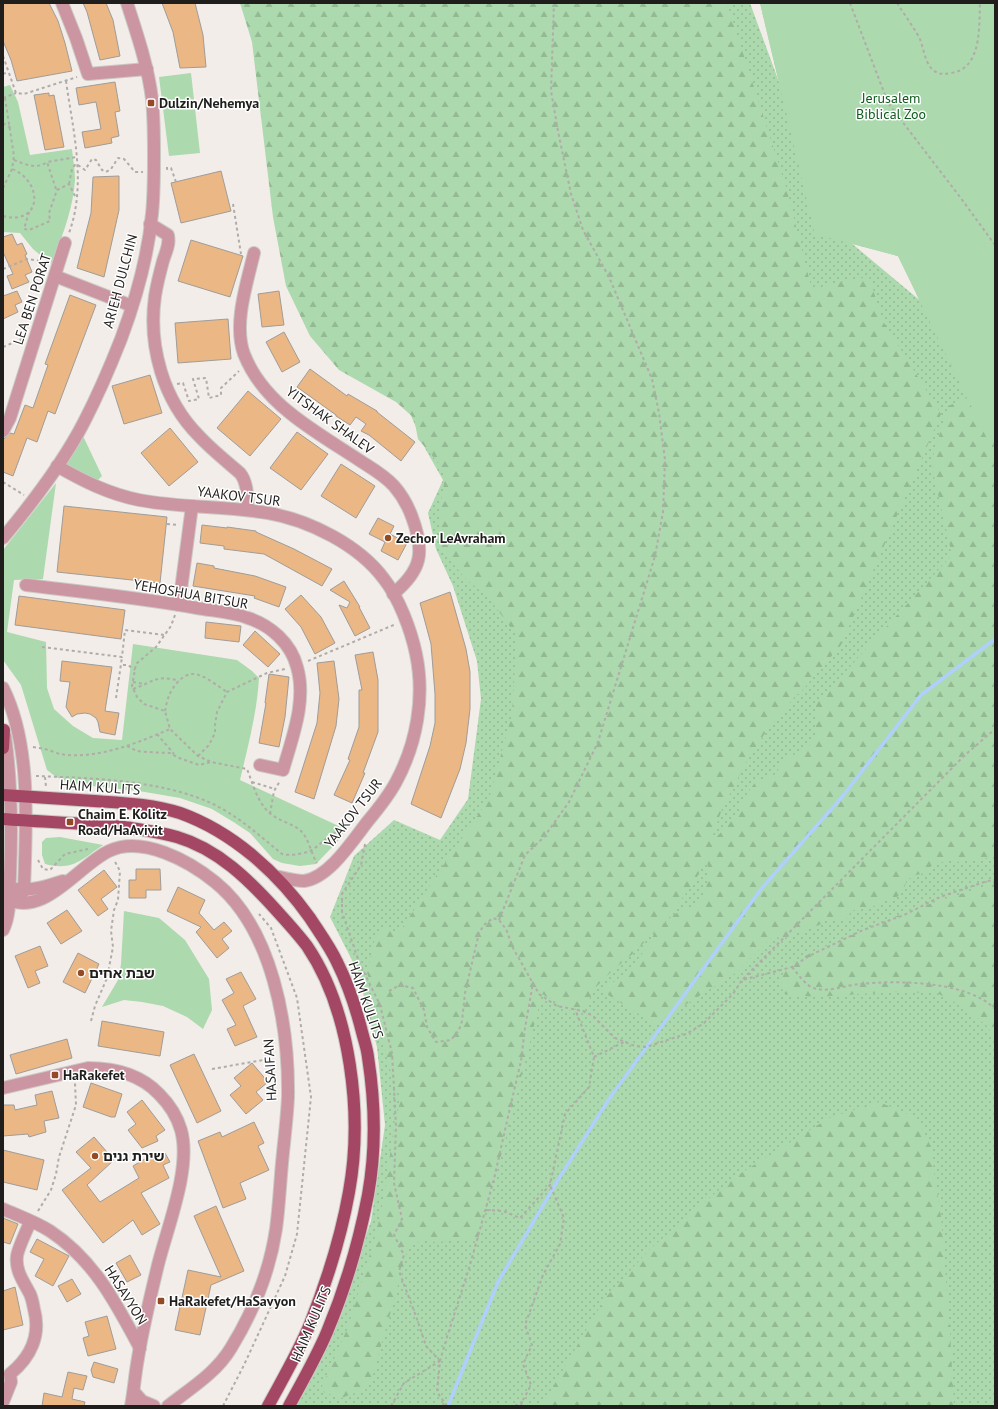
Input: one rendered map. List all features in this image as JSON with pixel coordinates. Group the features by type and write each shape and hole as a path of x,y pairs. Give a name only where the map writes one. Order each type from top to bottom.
{"main road":[{"path":"3,729 3,748"},
{"name":"HAIM KULITS","path":"7,795 131,803 155,807 180,814 221,834 262,863 298,901 322,935 337,961 349,989 358,1016 368,1055 373,1114 372,1157 368,1194 352,1262 326,1334 289,1406"},
{"name":"HAIM KULITS","path":"7,819 99,824 160,833 178,837 215,854 258,890 306,945 320,969 332,995 350,1058 352,1078 354,1156 350,1191 334,1257 309,1326 268,1406"}],"street":[{"path":"62,3 88,74 147,69"},
{"name":"ARIEH DULCHIN","path":"3,538 33,500 57,466 84,423 101,389 132,306 145,258 152,214 154,171 152,100 147,69 127,3"},
{"path":"150,224 168,235 170,242 163,261 154,309 154,343 166,386 185,420 199,437 240,472 245,479 248,510"},
{"name":"LEA BEN PORAT","path":"3,431 10,418 65,243"},
{"name":"YITSHAK SHALEV","path":"254,253 241,304 240,327 243,353 253,374 270,395 285,409 378,473 394,486 408,508 416,528 420,546 417,562 411,575 393,594"},
{"path":"55,276 132,306"},
{"name":"YAAKOV TSUR","path":"57,466 77,478 118,495 158,503 248,510 290,518 311,526 334,538 370,563 385,580 393,594 414,644 419,669 420,695 417,726 408,754 396,782 384,801 344,851 323,873 314,878 303,881 275,876"},
{"path":"179,605 192,506"},
{"name":"YEHOSHUA BITSUR","path":"26,585 179,605 247,617 262,624 275,633 289,648 297,665 300,692 295,730 283,770"},
{"path":"3,688 14,713 20,746 26,797 24,890"},
{"path":"3,729 10,776 7,795 7,819 11,843 6,892 7,919 3,930"},
{"path":"260,765 283,770"},
{"path":"3,854 11,843"},
{"name":"HASAIFAN","path":"6,892 21,903 43,898 58,890 75,875 109,851 123,846 139,846 159,850 196,868 215,882 239,907 258,938 279,1000 287,1076 287,1118 276,1230 266,1271 260,1290 241,1330 225,1357 206,1377 172,1403 163,1406"},
{"name":"HASAIFAN","path":"6,892 48,886 75,875"},
{"path":"3,1088 88,1068 102,1068 129,1074 143,1080 167,1102 177,1118 182,1131 184,1146 181,1181 158,1268 140,1348 131,1406"},
{"name":"HASAVYON","path":"3,1209 49,1231 68,1245 84,1260 97,1275 120,1310 140,1348"},
{"path":"3,1402 11,1382 10,1374 22,1365 34,1341 37,1328 30,1295 20,1276 17,1256 30,1222"},
{"path":"134,1392 142,1401 154,1406"}],"path":[{"path":"499,920 524,855 544,837 569,802 598,742 655,556 662,512 665,460 659,412 652,379 609,277 583,230 572,194 558,131 551,91 554,3"},
{"path":"850,3 888,103 960,196 995,245"},
{"path":"897,3 919,38 926,59 933,70 941,74 956,73 966,66 974,56 978,44 980,3"},
{"path":"3,56 16,93"},
{"path":"3,74 8,72"},
{"path":"3,188 12,169 14,160 4,98 16,93 24,94 88,74"},
{"path":"65,243 72,225 77,200 78,163 66,81"},
{"path":"3,123 10,128"},
{"path":"14,160 35,167 42,166 47,162 77,157"},
{"path":"78,163 85,170 92,159 96,160 102,170 106,172 111,169 118,158 124,159 135,172 154,171"},
{"path":"12,169 24,176 33,189 35,201 29,212 24,229 29,230 50,221 49,213 57,190 47,162"},
{"path":"77,200 69,184 72,169 78,163"},
{"path":"172,171 176,182"},
{"path":"57,190 69,184"},
{"path":"233,204 238,237"},
{"path":"3,216 17,218 25,216 29,212"},
{"path":"3,269 27,259 40,261"},
{"path":"3,347 37,333"},
{"path":"166,386 183,383 189,400 199,399 193,379 206,378 209,398 221,395 221,388 248,362"},
{"path":"3,482 33,500"},
{"path":"165,712 144,704 137,697 132,686 136,664 156,647 171,626 179,605"},
{"path":"116,698 125,630 164,635"},
{"path":"42,647 122,657"},
{"path":"123,665 128,665 136,670"},
{"path":"227,692 203,677 194,674 185,676 169,694 165,712 170,728 198,756 211,762 247,769 259,799 270,814 300,831 306,839 312,856 323,873"},
{"path":"133,689 156,678 168,678 180,681"},
{"path":"133,682 145,684"},
{"path":"20,746 46,749 59,754 78,755 96,753 126,746 170,728"},
{"path":"389,991 400,985 413,988 424,1010 426,1026 436,1042 451,1040 459,1030 462,1021 465,993 479,932 484,925 493,918 499,920 506,929 513,948 539,994 557,1006 583,1011 592,1016 615,1038 635,1046 646,1047 686,1034 704,1024 733,994 742,980 965,755 995,729"},
{"path":"157,734 176,756"},
{"path":"126,746 147,752 170,753 199,765 211,762"},
{"path":"270,814 275,789 281,780 283,770"},
{"path":"45,777 46,798"},
{"path":"252,782 275,789"},
{"path":"38,859 40,866 43,869 50,870 65,854 92,848"},
{"path":"91,1021 94,1006 107,978 113,947 111,931 119,891 120,871 109,851"},
{"path":"742,980 792,967 809,956 863,930 904,914 940,897 987,880 995,880"},
{"path":"223,1406 244,1365 285,1276 297,1234 311,1097 297,998 271,928 257,912"},
{"path":"792,967 804,981 812,987 825,990 859,984 903,982 936,985 976,995 995,1009"},
{"path":"447,1406 437,1392 440,1361 470,1265 494,1179 521,1061 533,983"},
{"path":"486,1210 503,1211 520,1218 550,1185 565,1114 589,1087 594,1057 575,1009"},
{"path":"594,1057 624,1042"},
{"path":"212,1069 263,1060"},
{"path":"30,1222 51,1190 56,1174 59,1157 76,1105 74,1071"},
{"path":"521,1406 531,1385 524,1364 532,1345 525,1325 542,1275 560,1244 564,1218 550,1185"},
{"path":"392,1406 404,1383 440,1361"},
{"path":"443,1406 444,1402"},
{"path":"515,1406 522,1402"}],"green space":[{"path":"240,3 727,3 786,187 812,290 828,284 869,277 883,321 941,414 841,645 799,694 797,694 763,736 746,763 722,809 710,844 739,813 742,803 756,781 776,774 780,766 788,758 812,744 816,733 816,701 825,694 952,555 931,463 948,406 967,398 898,256 815,234 760,3 995,3 995,853 983,860 974,859 957,862 948,860 931,866 925,873 916,875 907,880 903,891 896,898 879,903 869,909 859,908 852,911 846,919 828,919 821,924 785,938 772,937 737,972 655,1024 600,990 616,980 633,965 646,948 655,931 636,951 613,970 596,987 581,1014 576,1014 542,994 504,1145 478,1239 436,1242 423,1240 408,1248 370,1384 367,1389 341,1398 320,1391 348,1327 377,1230 386,1183 395,1119 401,1100 389,1066 367,972 376,934 386,928 399,933 489,799 512,714 517,636 488,597 467,580 439,548 439,513 446,472 418,439 414,418 396,402 339,370 310,336 286,286 273,217 252,42","holes":["706,859 708,864 708,882 701,898 692,906 675,914 660,925 693,885"]},
{"path":"264,3 750,3 832,227 995,363 995,1406 295,1406 349,1285 371,1221 385,1125 377,1047 357,970 330,917 354,856 394,820 440,840 468,799 481,699 477,661 453,586 436,549 428,513 443,480 426,450 409,411"},
{"name":"Jerusalem Biblical Zoo","path":"760,3 995,3 995,439 991,447 898,256 815,234"},
{"path":"191,73 200,153 169,156 159,77"},
{"path":"10,85 18,102 30,155 72,149 75,180 72,202 63,233 51,264 33,249 20,233 3,232 3,87"},
{"path":"83,436 102,476 97,481 64,466"},
{"path":"56,483 43,579 14,580 7,632 46,642 47,688 54,709 73,726 93,738 122,740 133,644 237,660 259,678 254,717 240,780 345,829 337,842 316,864 300,866 282,863 273,859 250,833 212,809 180,798 139,791 74,784 56,777 47,770 21,685 3,660 3,550"},
{"path":"60,837 103,845 76,863 70,865 55,866 45,864 42,855 42,842 46,838"},
{"path":"995,883 995,1038 987,1026 964,1007 937,993 887,992 817,997 784,994 779,981 789,964 817,950 911,910"},
{"path":"124,911 159,918 185,940 209,979 212,1010 203,1029 187,1017 163,1006 124,1000 102,1007 118,980 121,964"},
{"path":"879,1102 917,1118 930,1145 941,1217 954,1406 543,1406 605,1298 650,1249 733,1178 829,1118"}],"building":[{"path":"3,3 49,3 58,21 72,71 17,81 11,60 3,41"},
{"path":"83,3 106,3 113,20 120,56 100,60 87,12"},
{"path":"162,3 195,3 203,35 206,67 180,68 173,32"},
{"path":"115,82 120,111 115,112 119,136 111,138 112,143 85,148 82,132 101,129 96,102 79,105 76,88"},
{"path":"49,93 49,96 54,95 64,147 45,150 34,95"},
{"path":"221,171 231,211 181,223 171,183"},
{"path":"119,176 119,210 104,277 77,268 91,213 93,177"},
{"path":"12,234 17,245 22,243 32,272 25,275 29,282 12,289 7,276 13,274 3,252 3,237"},
{"path":"191,240 243,256 230,297 178,281"},
{"path":"17,291 22,302 15,305 18,312 3,319 3,296"},
{"path":"279,291 284,325 262,327 258,294"},
{"path":"70,295 96,305 55,414 48,411 37,442 27,438 13,476 3,472 3,440 10,433 14,434 25,405 33,408 48,365 45,364"},
{"path":"228,319 231,359 178,363 175,323"},
{"path":"284,332 300,362 282,372 266,342"},
{"path":"310,369 347,396 348,394 377,411 415,442 401,461 369,435 361,431 366,424 356,417 350,425 297,387"},
{"path":"150,375 162,413 124,424 112,386"},
{"path":"248,391 281,419 250,456 217,428"},
{"path":"170,428 198,462 169,486 141,453"},
{"path":"297,432 328,454 301,490 270,468"},
{"path":"341,464 375,486 356,518 321,496"},
{"path":"64,506 167,517 160,583 57,572"},
{"name":"Zechor LeAvraham","path":"378,518 394,526 390,534 407,543 398,560 381,551 385,542 369,534"},
{"path":"202,525 256,531 332,569 322,586 264,554 224,549 224,546 200,543"},
{"path":"197,563 255,576 286,587 279,607 254,598 255,596 193,586"},
{"path":"344,581 360,607 370,628 355,636 339,605 347,608 350,602 330,590"},
{"path":"450,592 466,649 470,672 470,709 466,743 460,769 441,818 411,804 430,746 435,723 435,694 431,644 420,603"},
{"path":"301,595 321,617 335,643 315,654 301,627 285,609"},
{"path":"19,596 125,610 121,639 15,625"},
{"path":"206,622 241,626 239,642 205,638"},
{"path":"255,631 280,654 268,667 243,645"},
{"path":"373,652 378,680 378,732 363,773 365,773 352,803 334,795 350,760 348,759 359,727 359,690 362,690 355,655"},
{"path":"62,661 112,667 105,711 119,713 115,735 100,732 96,718 90,714 77,714 72,717 66,707 70,682 60,681"},
{"path":"334,661 339,699 336,726 314,799 295,792 317,723 320,693 317,663"},
{"path":"269,674 289,677 285,717 279,747 259,743"},
{"path":"136,869 160,869 161,890 146,890 146,898 129,898 129,880 136,880"},
{"path":"104,870 117,887 101,899 108,909 98,916 78,890"},
{"path":"178,887 205,900 199,913 214,930 224,922 232,931 222,939 229,948 217,958 196,932 201,927 167,911"},
{"path":"67,910 82,931 61,944 47,923"},
{"path":"40,946 48,966 35,971 40,983 28,988 15,956"},
{"name":"שבת אחים","path":"78,953 99,964 85,993 63,982"},
{"path":"241,972 256,999 243,1006 257,1037 235,1046 227,1029 236,1025 222,1000 234,993 226,979"},
{"path":"102,1021 164,1032 160,1056 98,1046"},
{"path":"67,1039 72,1058 16,1074 10,1055"},
{"path":"194,1054 221,1111 197,1123 170,1065"},
{"path":"252,1063 268,1082 256,1092 263,1100 246,1114 230,1095 241,1086 234,1078"},
{"path":"91,1083 122,1094 115,1117 83,1107"},
{"path":"52,1091 59,1118 44,1121 46,1132 29,1137 28,1134 3,1136 3,1105 14,1105 15,1110 37,1105 35,1095"},
{"path":"142,1100 165,1130 156,1136 158,1141 142,1148 128,1130 136,1124 127,1112"},
{"path":"254,1122 264,1143 258,1146 269,1170 240,1183 246,1199 223,1208 198,1141 220,1132 222,1137"},
{"path":"94,1137 114,1160 87,1185 100,1202 139,1178 133,1166 150,1156 151,1158 165,1153 170,1162 163,1165 169,1178 141,1193 160,1224 142,1235 133,1220 103,1243 62,1190 91,1168 76,1152"},
{"path":"3,1150 44,1160 37,1190 3,1182"},
{"path":"216,1206 244,1271 211,1285 200,1335 175,1330 188,1270 221,1277 194,1216"},
{"path":"3,1218 18,1224 10,1244 3,1242"},
{"path":"37,1239 69,1256 53,1286 35,1276 44,1259 30,1252"},
{"path":"130,1255 141,1275 127,1282 116,1263"},
{"path":"72,1279 81,1294 67,1302 58,1286"},
{"path":"15,1287 23,1325 3,1330 3,1291"},
{"path":"107,1316 116,1349 88,1356 83,1338 89,1336 85,1322"},
{"path":"94,1362 118,1369 114,1383 93,1377 91,1370"},
{"path":"68,1372 87,1376 83,1390 74,1388 72,1399 85,1402 84,1406 42,1406 44,1393 62,1397"}],"waterway":[{"path":"448,1406 498,1282 558,1180 609,1099 761,889 842,797 921,695 995,639"}],"place":[{"name":"Dulzin/Nehemya","path":"151,103"},
{"name":"Zechor LeAvraham","path":"388,538"},
{"name":"Chaim E. Kolitz Road/HaAvivit","path":"70,822"},
{"name":"שבת אחים","path":"81,973"},
{"name":"HaRakefet","path":"55,1075"},
{"name":"שירת גנים","path":"95,1156"},
{"name":"HaRakefet/HaSavyon","path":"161,1301"}]}
